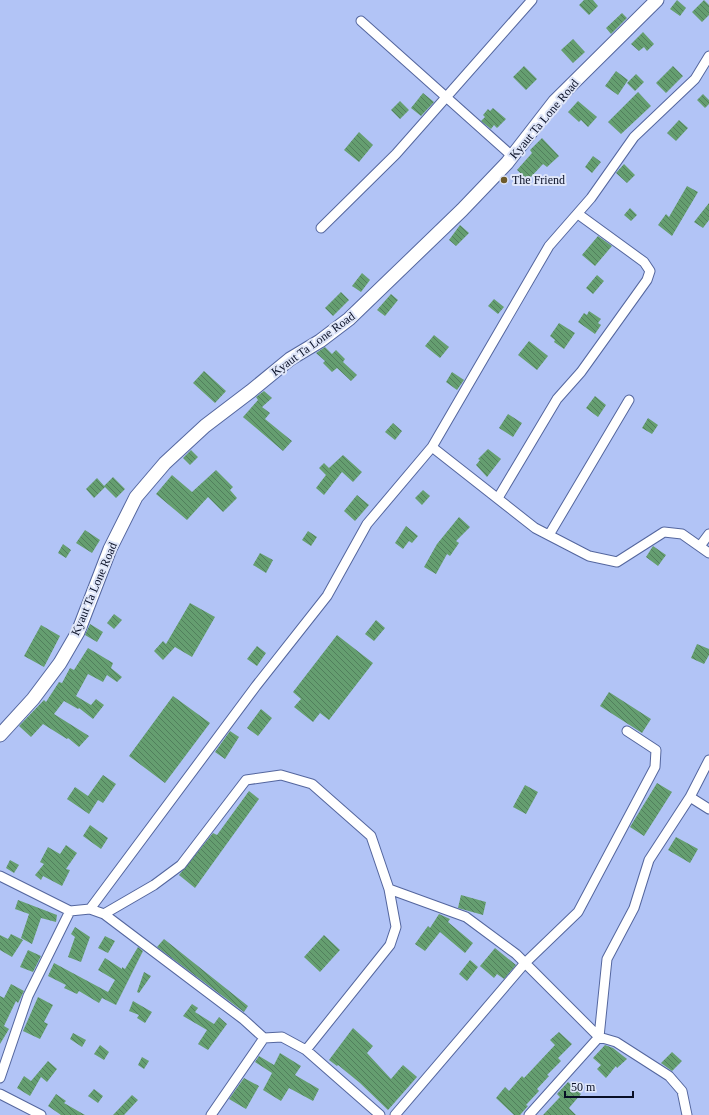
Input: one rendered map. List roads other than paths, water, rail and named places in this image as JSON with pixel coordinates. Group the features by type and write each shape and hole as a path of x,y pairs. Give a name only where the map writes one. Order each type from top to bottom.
{"main road":[{"name":"Kyaut Ta Lone Road","path":"0,735 33,699 60,663 78,632 110,549 136,497 165,463 205,426 290,359 320,342 349,319 462,210 512,156 555,101 657,0"}],"street":[{"path":"321,228 396,154 532,0"},
{"path":"361,21 512,156"},
{"path":"90,909 256,686 327,596 367,524 432,446 549,246 578,214 634,137 695,79 709,56"},
{"path":"498,498 557,399 581,372 647,280 650,271 644,262 578,214"},
{"path":"549,535 629,400"},
{"path":"432,446 535,528 589,556 616,562 664,532 682,534 709,553"},
{"path":"700,546 709,534"},
{"path":"395,1115 525,963 578,912 655,767 656,750 627,731"},
{"path":"529,1115 599,1037 607,960 634,908 649,860 690,797 709,760"},
{"path":"104,914 154,884 181,865 246,780 281,776 312,784 371,836 389,889 396,927 390,945 306,1050"},
{"path":"690,797 709,809"},
{"path":"0,876 70,911 90,909 104,914 243,1019 264,1038 282,1037 306,1050 380,1115"},
{"path":"389,889 466,917 516,954 599,1037 616,1042 669,1076 682,1091 687,1115"},
{"path":"0,1078 28,996 70,911"},
{"path":"211,1115 264,1038"},
{"path":"0,1094 41,1115"}],"place":[{"name":"The Friend","path":"504,180"}]}
